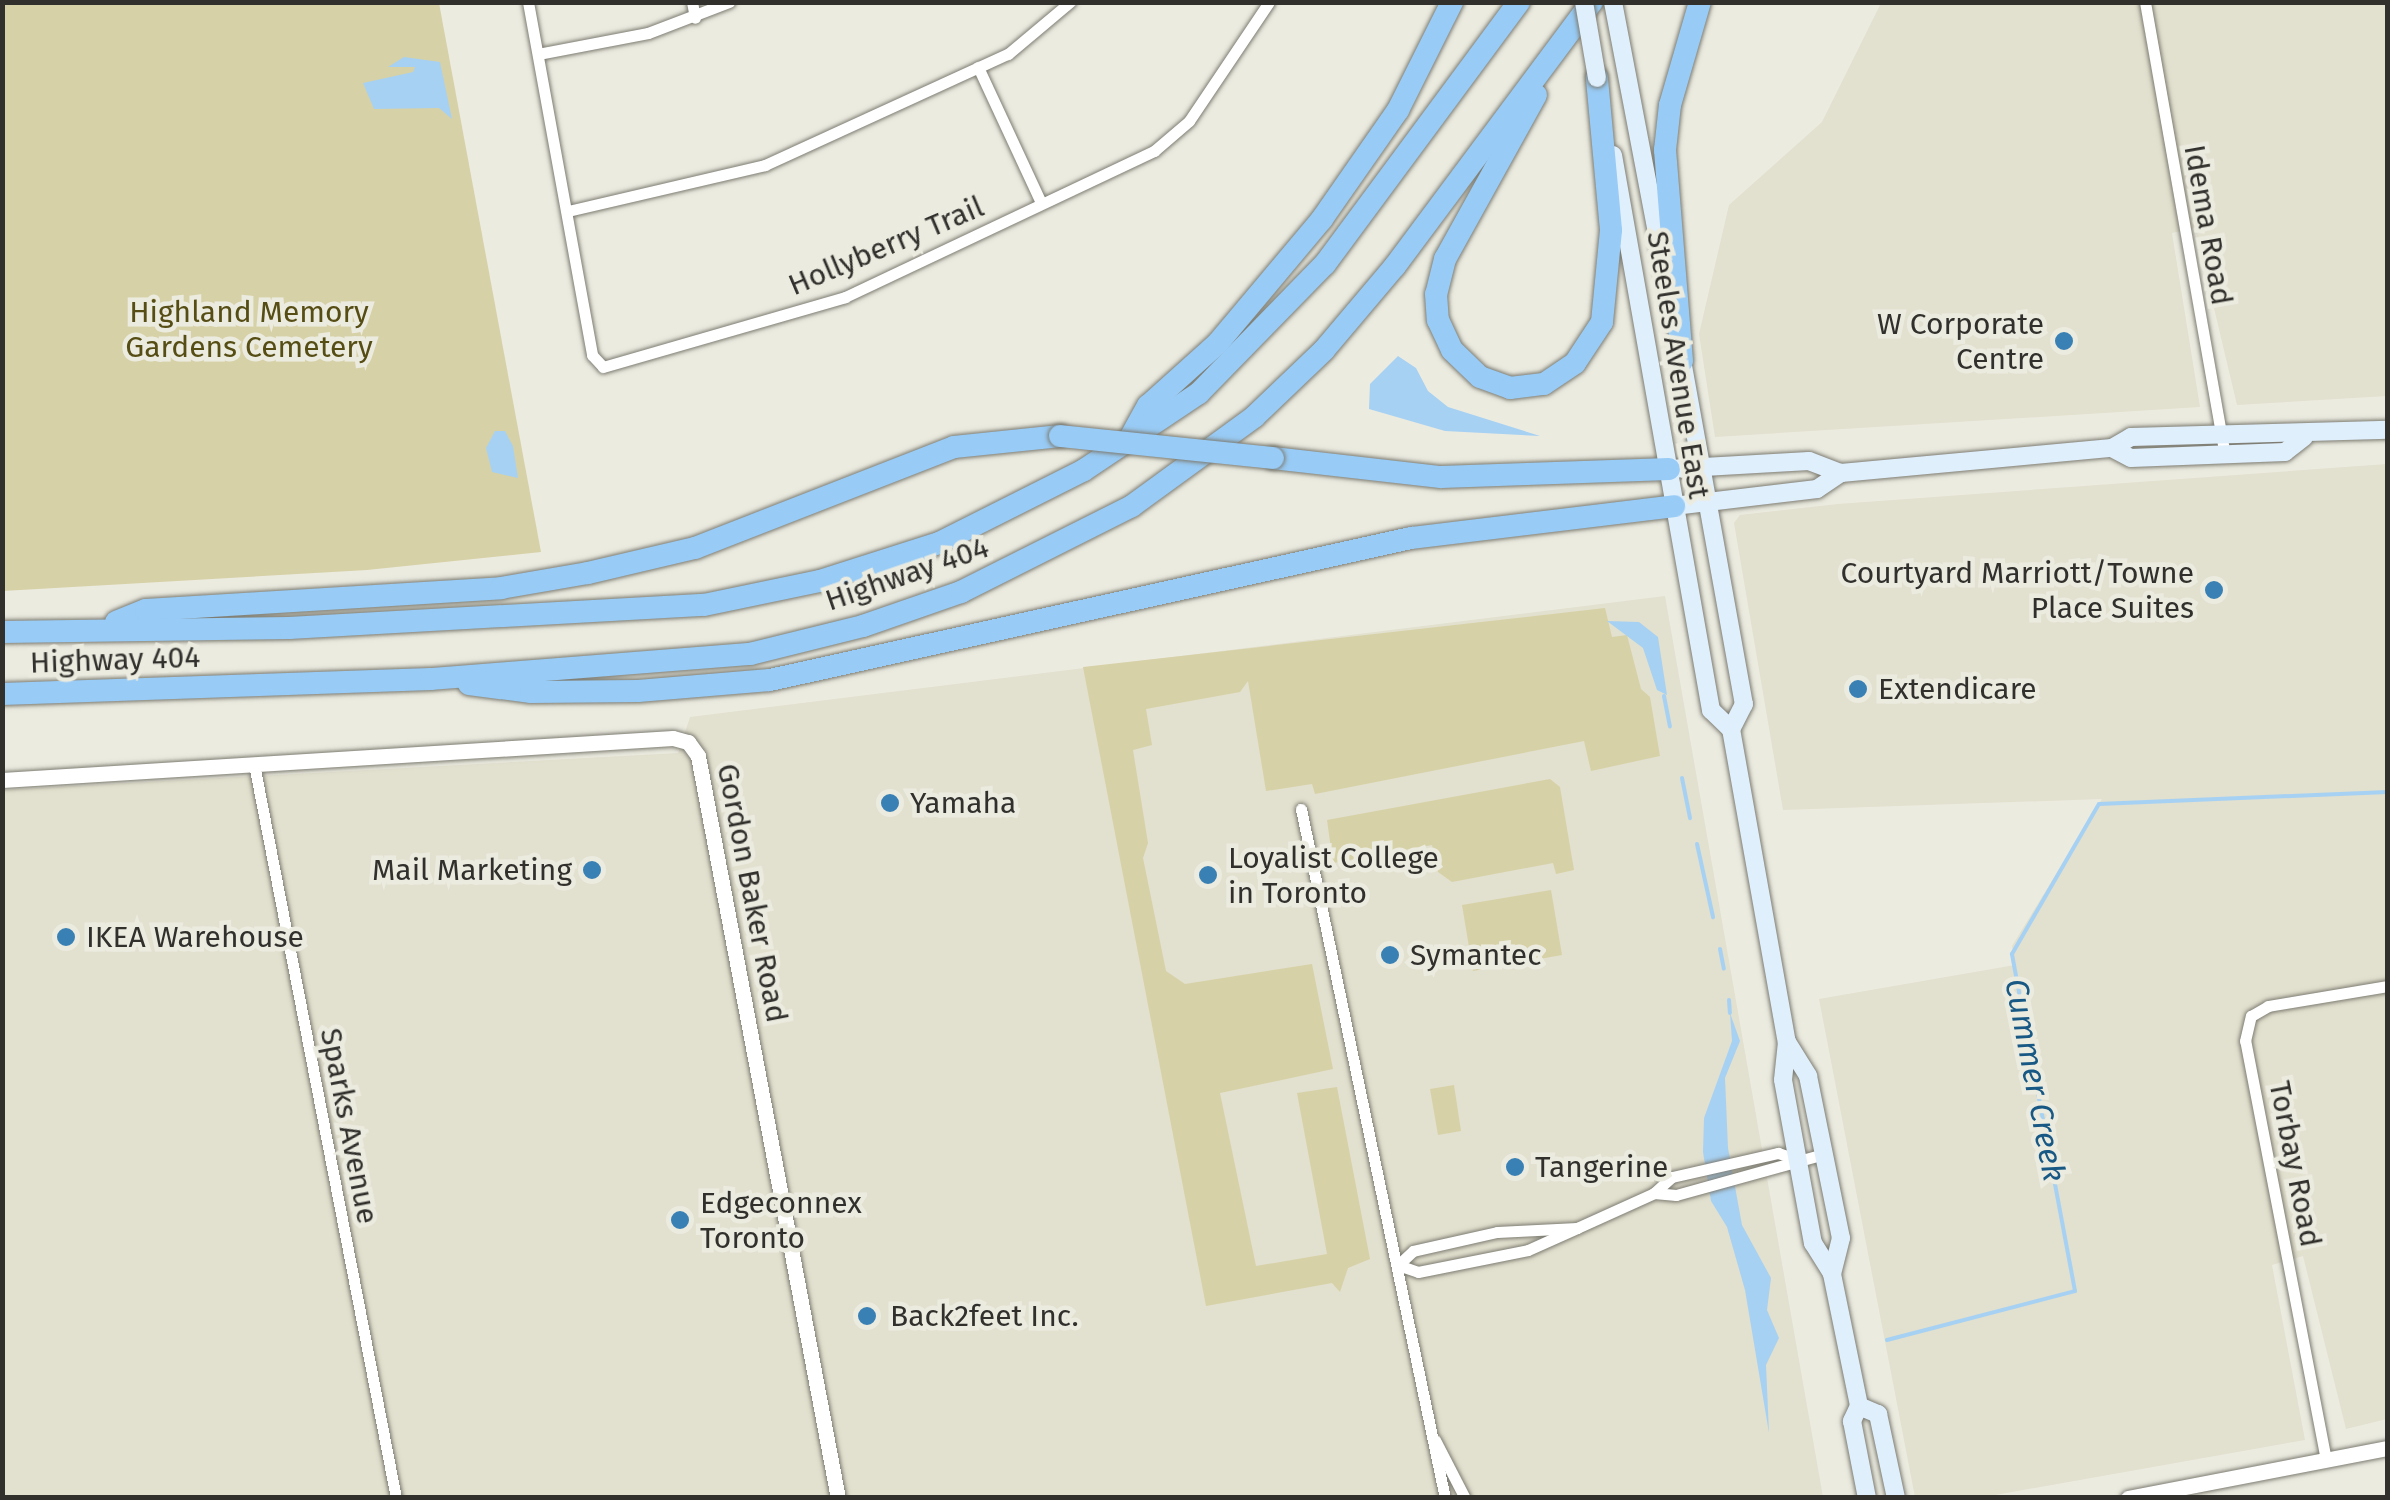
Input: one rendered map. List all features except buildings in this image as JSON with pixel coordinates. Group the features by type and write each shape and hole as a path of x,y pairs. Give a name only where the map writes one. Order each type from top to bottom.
{"highway":[{"path":"1128,442 1148,406 1218,342 1322,219 1408,95 1452,2"},
{"name":"Highway 404","path":"2,632 289,628 704,606 820,581 939,543 1128,442 1199,393 1313,277 1519,2"},
{"name":"Highway 404","path":"2,694 431,679 750,654 863,626 1047,553 1182,472 1254,418 1324,350 1592,2"},
{"path":"1682,361 1666,150 1670,105 1700,2"},
{"path":"1555,54 1522,126 1445,259 1436,294 1438,320 1452,350 1480,377 1510,388 1544,384 1575,363 1602,322 1611,230 1598,78"},
{"path":"100,629 146,610 501,588 588,573 695,548 954,447 1060,436 1441,478 1669,470"},
{"path":"431,679 530,692 770,680 1410,538 1674,506"}],"main road":[{"name":"Steeles Avenue East","path":"1584,2 1711,710 1731,729 1787,1042 1782,1080 1813,1243 1832,1274 1859,1406 1852,1421 1867,1498"},
{"name":"Steeles Avenue East","path":"1613,2 1744,704 1731,729"},
{"path":"1669,470 1809,461 1841,473 2112,448 2131,437 2285,429 2304,437 2388,430"},
{"path":"2112,448 2132,458 2285,452 2304,437"},
{"path":"1674,506 1817,489 1841,473"},
{"name":"Steeles Avenue East","path":"1787,1042 1808,1076 1841,1238 1832,1274"},
{"name":"Steeles Avenue East","path":"1859,1406 1878,1414 1896,1498"}],"street":[{"name":"Hollyberry Trail","path":"528,2 592,354 603,367 846,297 1174,136 1269,2"},
{"path":"692,2 695,18"},
{"path":"538,54 695,18 729,2"},
{"path":"568,211 740,174 1030,41 1070,2"},
{"name":"Idema Road","path":"2144,2 2225,455"},
{"path":"978,67 1041,203"},
{"name":"Gordon Baker Road","path":"2,780 673,738 693,748 838,1498"},
{"name":"Sparks Avenue","path":"254,764 396,1498"},
{"path":"1301,808 1351,1068 1398,1265 1426,1423 1445,1498"},
{"name":"Torbay Road","path":"2326,1460 2244,1041 2251,1016 2268,1006 2388,986"},
{"path":"1398,1265 1418,1272 1528,1250 1654,1193 1672,1177 1778,1152 1796,1159"},
{"path":"1654,1193 1700,1189 1782,1170 1796,1159 1824,1154"},
{"path":"1398,1265 1413,1251 1512,1229 1577,1228"},
{"path":"1426,1423 1466,1498"},
{"path":"2128,1498 2388,1448"}],"shaded area":[{"path":"1881,3 2387,3 2387,396 2237,405 2195,228 2172,233 2200,407 1715,437 1699,334 1729,205 1822,122"},
{"path":"2387,464 2387,1419 2346,1429 2303,1256 2272,1265 2305,1440 1984,1497 1915,1497 1819,999 2015,965 2012,946 2102,799 1783,810 1734,523 1740,515 1838,504"},
{"path":"1665,596 1823,1497 3,1497 2,790 678,753 690,717"}],"green space":[{"name":"Highland Memory Gardens Cemetery","path":"3,3 439,3 541,552 367,570 3,591"},
{"path":"1605,608 1612,637 1627,635 1641,689 1650,697 1660,756 1591,771 1584,741 1315,794 1312,784 1266,791 1248,681 1240,692 1146,709 1152,745 1133,750 1148,843 1143,858 1166,971 1185,984 1312,964 1333,1069 1220,1093 1256,1266 1327,1254 1297,1093 1337,1087 1370,1259 1348,1268 1340,1292 1332,1283 1206,1306 1083,667"},
{"path":"1550,779 1560,787 1574,870 1556,874 1553,863 1452,882 1438,872 1432,845 1333,863 1327,820"},
{"path":"1551,890 1562,955 1473,971 1462,905"},
{"path":"1454,1085 1461,1131 1438,1135 1430,1089"}],"water":[{"path":"404,57 440,62 452,119 439,108 374,109 363,83 413,72 415,67 388,67"},
{"path":"1398,356 1416,368 1428,391 1448,407 1540,436 1445,431 1369,409 1370,384"},
{"path":"495,431 505,431 513,446 518,478 492,472 486,448"},
{"path":"1607,621 1639,622 1658,637 1667,695 1657,690 1643,648"},
{"path":"1730,1013 1740,1041 1725,1078 1728,1148 1742,1225 1771,1278 1767,1310 1779,1338 1766,1365 1769,1433 1745,1290 1727,1227 1711,1201 1703,1152 1704,1118 1732,1041"}],"waterway":[{"path":"1664,696 1670,726"},
{"path":"1682,778 1690,818"},
{"name":"Cummer Creek","path":"1887,1340 2075,1291 2012,954 2099,804 2388,792"},
{"path":"1697,844 1713,917"},
{"path":"1720,949 1724,969"},
{"path":"1729,1000 1730,1013"}],"place":[{"name":"W Corporate Centre","path":"2064,341"},
{"name":"Courtyard Marriott/Towne Place Suites","path":"2214,590"},
{"name":"Extendicare","path":"1858,689"},
{"name":"Yamaha","path":"890,803"},
{"name":"Mail Marketing","path":"592,870"},
{"name":"Loyalist College in Toronto","path":"1208,875"},
{"name":"IKEA Warehouse","path":"66,937"},
{"name":"Symantec","path":"1390,955"},
{"name":"Tangerine","path":"1515,1167"},
{"name":"Edgeconnex Toronto","path":"680,1220"},
{"name":"Back2feet Inc.","path":"867,1316"}]}
